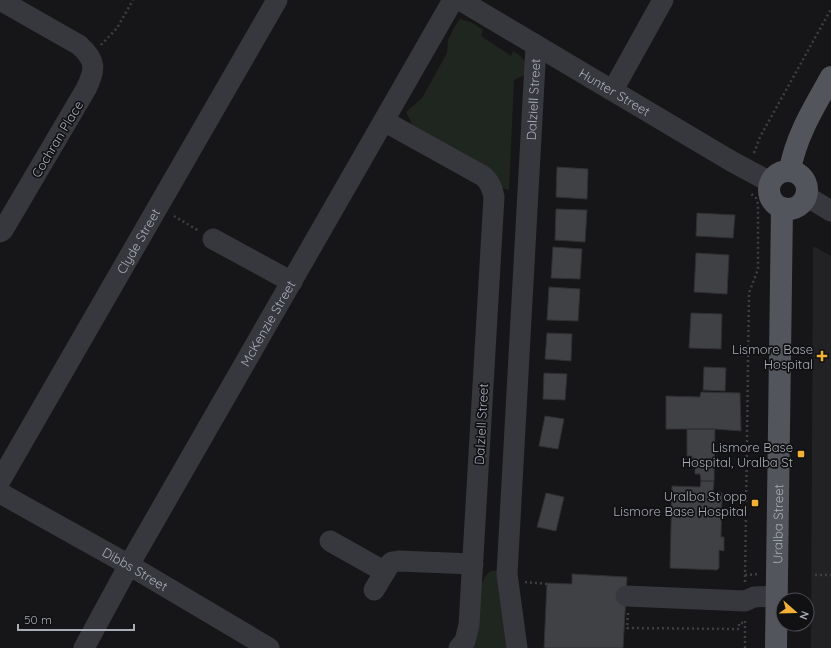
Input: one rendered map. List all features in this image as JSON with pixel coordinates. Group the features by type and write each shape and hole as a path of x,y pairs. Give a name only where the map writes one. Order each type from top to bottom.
{"main road":[{"path":"790,170 798,141 813,108 831,77"},
{"path":"784,170 796,172 804,180 807,191 806,196 798,206 787,209 782,208 771,200 769,194 770,182 774,176 784,170"},
{"name":"Uralba Street","path":"777,592 782,208"},
{"name":"Uralba Street","path":"776,632 776,648"}],"street":[{"path":"0,0 85,51"},
{"name":"Clyde Street","path":"0,481 277,0"},
{"name":"McKenzie Street","path":"84,648 129,566 453,0"},
{"name":"Hunter Street","path":"460,0 731,161 770,182"},
{"path":"613,90 663,0"},
{"name":"Dalziell Street","path":"516,648 507,574 536,46"},
{"name":"Cochran Place","path":"0,232 3,230 90,82 94,62 85,51"},
{"name":"Dalziell Street","path":"384,121 483,176 489,181 493,189 494,197 468,634 465,641 459,648"},
{"path":"806,196 831,211"},
{"path":"494,197 527,200"},
{"path":"213,239 292,282"},
{"name":"Dibbs Street","path":"0,493 269,648"},
{"path":"330,541 384,572"},
{"path":"374,590 384,572 392,562 473,564"},
{"path":"627,604 745,601 754,597 775,596"}],"path":[{"path":"85,51 117,28 133,0"},
{"path":"752,156 760,137 831,10"},
{"path":"745,554 749,293 758,269 759,259 758,204 756,198 746,190"},
{"path":"158,207 213,239"},
{"path":"745,574 764,574"},
{"path":"815,575 831,575"},
{"path":"523,582 547,584"},
{"path":"627,604 627,628 739,629 739,623 745,623"}],"shaded area":[{"path":"460,19 471,22 483,30 481,36 511,56 513,51 519,55 524,60 528,69 529,73 514,80 509,190 502,188 414,128 406,112 422,98 447,53 448,40"},
{"name":"Lismore Base Hospital","path":"813,246 831,256 831,648 811,648 811,632 815,632 815,592 811,592"},
{"path":"501,570 511,648 471,648 480,586 487,574 491,571"}],"building":[{"path":"557,167 588,169 587,199 556,197"},
{"path":"556,209 587,210 585,242 555,240"},
{"path":"697,213 735,215 733,238 696,236"},
{"path":"553,247 582,249 580,279 551,278"},
{"path":"696,253 729,255 727,294 694,292"},
{"path":"549,287 580,289 578,321 547,320"},
{"path":"691,313 722,314 721,349 689,348"},
{"path":"547,333 572,334 571,361 545,359"},
{"path":"704,367 726,368 725,391 703,390"},
{"path":"544,373 567,374 565,400 543,399"},
{"path":"701,392 740,393 741,431 715,429 666,429 666,396 700,397"},
{"path":"545,416 564,419 558,449 539,446"},
{"path":"687,429 715,429 714,481 701,481 700,474 695,474 695,466 692,466 692,456 687,456"},
{"path":"701,481 714,481 713,492 722,493 721,537 724,537 724,551 719,550 719,568 717,570 670,568 672,486 700,487"},
{"path":"546,493 564,497 556,531 537,527"},
{"path":"572,574 627,577 623,648 544,648 547,583 572,584"}],"place":[{"name":"Lismore Base Hospital","path":"822,356"},
{"name":"Lismore Base Hospital, Uralba St","path":"801,454"},
{"name":"Uralba St opp Lismore Base Hospital","path":"755,503"}]}
